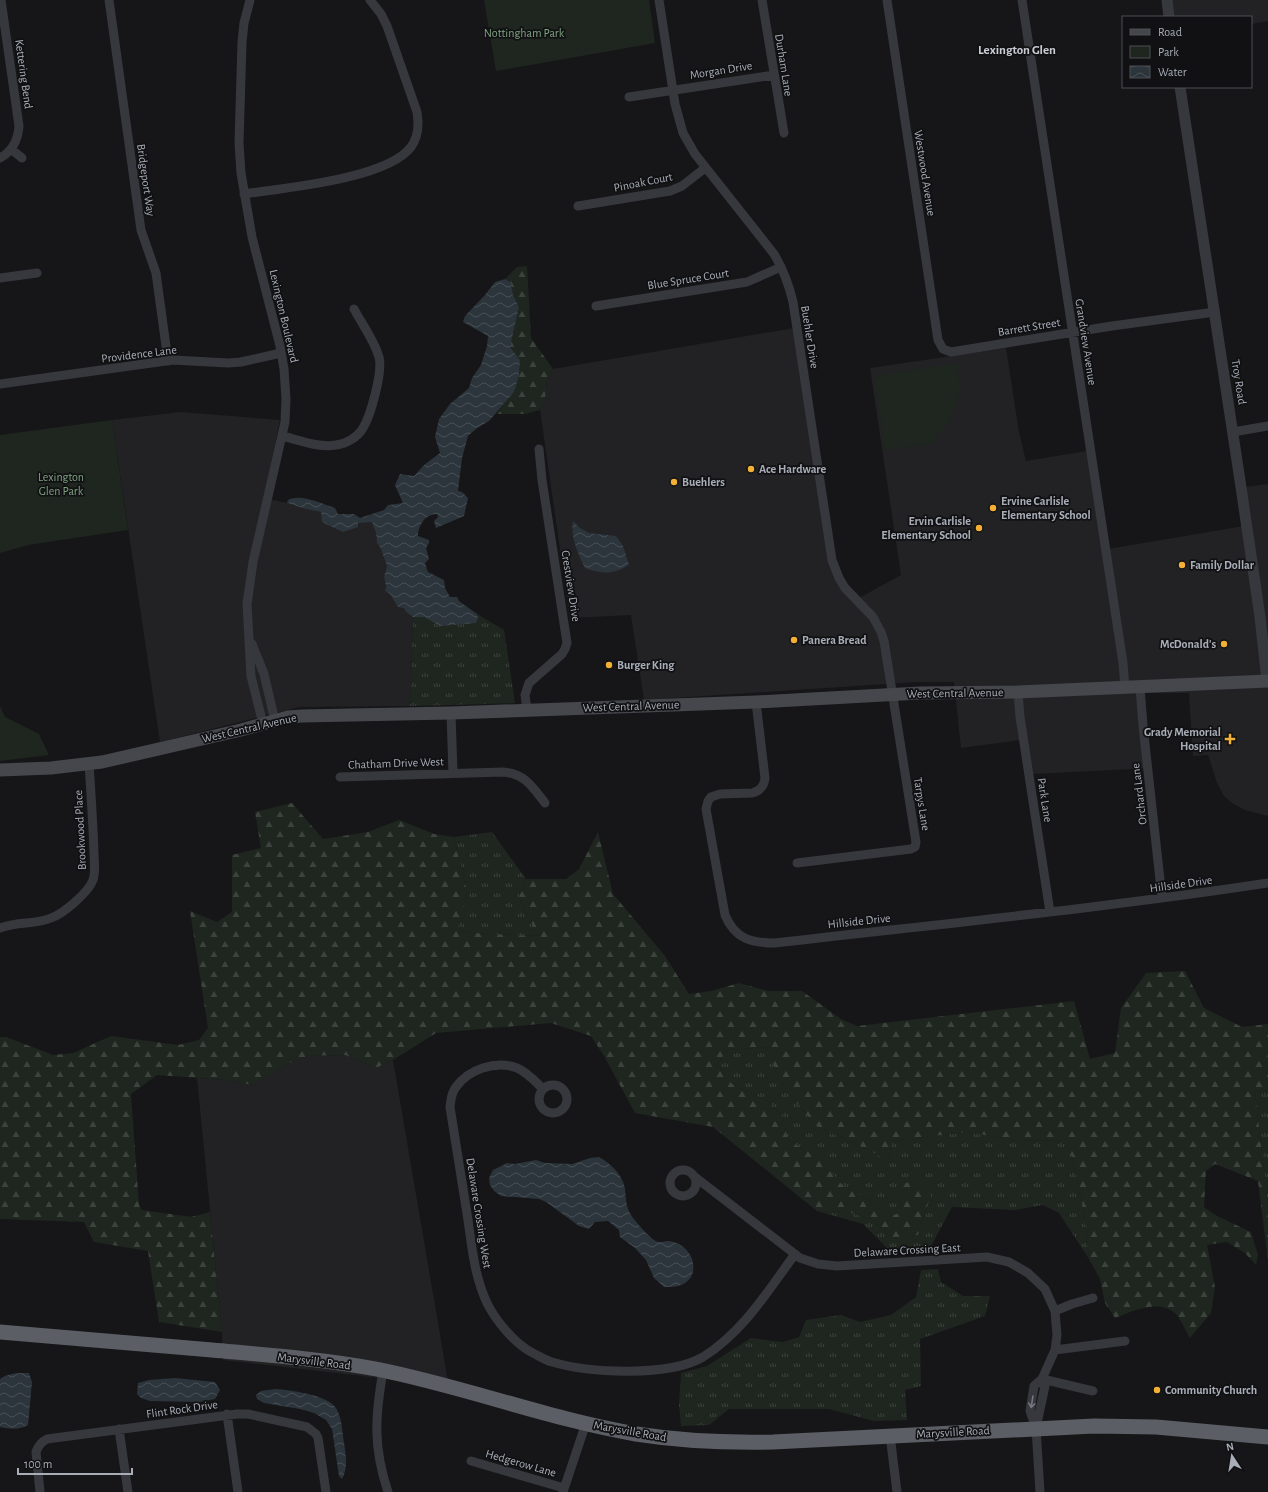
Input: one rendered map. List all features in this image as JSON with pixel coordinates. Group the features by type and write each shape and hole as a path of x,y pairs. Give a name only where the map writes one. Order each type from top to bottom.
{"highway":[{"name":"Marysville Road","path":"0,1332 308,1359 383,1371 466,1391 586,1423 635,1434 707,1442 773,1442 1094,1426 1156,1427 1268,1437"}],"main road":[{"name":"West Central Avenue","path":"0,770 51,768 89,764 174,746 288,717 302,716 451,713 756,702 893,694 1018,692 1268,681"}],"street":[{"name":"Kettering Bend","path":"0,158 11,149 18,135 19,126 4,45 1,0"},
{"name":"Bridgeport Way","path":"109,0 141,230 156,273 168,361"},
{"name":"Lexington Boulevard","path":"250,0 244,23 239,143 240,173 252,237 281,353 286,399 285,422 249,587 247,616 251,676 262,724"},
{"path":"244,194 327,181 363,173 403,155 414,142 419,126 417,112 387,26 381,14 370,0"},
{"name":"Buehler Drive","path":"659,0 673,90 683,133 695,154 764,240 781,267 788,283 834,568 845,588 871,614 881,632 893,694"},
{"name":"Durham Lane","path":"762,0 784,133"},
{"name":"Westwood Avenue","path":"887,0 938,340 943,349"},
{"name":"Grandview Avenue","path":"1022,0 1126,688"},
{"path":"1167,0 1169,16"},
{"name":"Morgan Drive","path":"629,97 774,75"},
{"name":"Troy Road","path":"1180,88 1233,432 1268,681"},
{"path":"11,149 22,158"},
{"name":"Pinoak Court","path":"578,206 670,191 682,186 706,168"},
{"name":"Blue Spruce Court","path":"596,306 747,282 781,267"},
{"path":"0,278 37,273"},
{"path":"282,436 318,444 335,445 348,441 358,435 363,428 372,403 380,371 380,363 376,350 354,308"},
{"name":"Barrett Street","path":"943,349 951,352 1215,312"},
{"name":"Providence Lane","path":"0,384 168,361 186,360 228,363 281,353"},
{"path":"1233,432 1268,426"},
{"name":"Crestview Drive","path":"527,710 525,695 529,683 562,654 566,649 567,643 542,480 539,449"},
{"name":"Lexington Boulevard","path":"249,637 264,674 275,720"},
{"name":"Orchard Lane","path":"1140,687 1162,898"},
{"name":"Park Lane","path":"1018,692 1022,731 1050,912"},
{"name":"Tarpys Lane","path":"796,863 911,849 915,846 916,842 893,694"},
{"name":"Hillside Drive","path":"756,702 766,778 763,786 757,792 752,793 716,795 708,801 706,809 724,915 735,932 757,942 775,943 1050,912 1268,883"},
{"path":"451,713 453,773"},
{"name":"Brookwood Place","path":"0,928 16,923 41,921 57,916 78,898 93,881 95,873 89,764"},
{"name":"Chatham Drive West","path":"340,777 503,772 517,775 528,782 545,803"},
{"name":"Delaware Crossing West","path":"543,1089 529,1075 517,1068 505,1065 487,1067 470,1074 455,1087 451,1096 450,1107 476,1273 488,1305 498,1322 514,1339 531,1352 551,1362 602,1370 654,1370 693,1362 716,1348 737,1329 753,1312 795,1254"},
{"name":"Delaware Crossing East","path":"695,1177 800,1258 818,1264 837,1266 987,1257 1009,1262 1028,1273 1045,1289 1055,1311 1057,1335 1055,1350 1042,1379 1034,1386 1030,1410 1036,1428 1040,1492"},
{"path":"1055,1311 1093,1298"},
{"path":"1055,1350 1125,1341"},
{"path":"383,1371 378,1403 376,1439 378,1457 388,1492"},
{"path":"1042,1379 1093,1391"},
{"path":"228,1414 238,1492"},
{"name":"Flint Rock Drive","path":"40,1492 35,1457 38,1446 48,1439 228,1414 248,1414 312,1429 318,1438 326,1492"},
{"path":"563,1490 586,1423"},
{"path":"119,1429 128,1492"},
{"path":"890,1435 897,1492"},
{"name":"Hedgerow Lane","path":"471,1461 563,1490"}],"shaded area":[{"path":"1168,0 1268,0 1268,21 1252,24 1252,16 1171,16"},
{"path":"800,327 835,560 843,579 859,598 901,575 870,368 1006,348 1019,432 1026,461 1087,451 1102,550 1250,525 1244,487 1268,484 1268,816 1245,810 1232,803 1224,796 1217,783 1208,755 1193,756 1189,693 1143,693 1151,768 1033,774 1027,739 961,748 954,682 917,682 644,700 631,615 570,618 540,410 545,400 547,379 553,369"},
{"path":"181,412 280,420 264,498 358,523 372,521 376,533 377,543 387,566 384,577 386,587 390,594 406,612 413,617 410,706 300,707 160,742 112,420"},
{"path":"345,1055 376,1068 393,1060 450,1393 397,1380 223,1360 222,1332 197,1078 227,1080 253,1085 290,1063 307,1056"}],"green space":[{"name":"Nottingham Park","path":"484,0 649,0 655,43 496,71"},
{"path":"527,266 531,338 553,369 547,379 545,400 540,410 525,414 496,414 514,392 520,360 510,347 519,307 513,295 511,284 505,279 517,267"},
{"path":"957,363 960,391 949,422 931,444 885,450 875,381 878,375"},
{"name":"Lexington Glen Park","path":"112,420 128,530 28,545 0,553 0,435"},
{"path":"477,614 504,630 515,703 410,706 413,617 424,617 434,622 478,618"},
{"path":"0,706 5,717 39,734 49,755 0,761"},
{"path":"292,803 323,839 368,832 399,820 434,834 454,837 467,892 457,932 537,936 519,897 526,879 566,879 579,869 598,832 613,894 665,956 689,994 711,991 739,983 768,991 802,991 841,1019 857,1026 1074,1001 1090,1059 1115,1053 1121,1008 1146,973 1185,971 1204,1008 1242,1027 1268,1024 1268,1090 1255,1092 1268,1205 1268,1261 1258,1181 1215,1164 1206,1171 1204,1207 1217,1216 1251,1232 1258,1255 1256,1265 1245,1253 1227,1242 1207,1245 1215,1287 1211,1313 1190,1338 1177,1315 1168,1309 1161,1307 1145,1308 1129,1312 1115,1318 1105,1303 1100,1279 1089,1259 1084,1211 1068,1141 1015,1140 967,1132 892,1141 888,1162 880,1156 852,1142 816,1126 778,1079 769,1047 727,1050 717,1065 732,1084 767,1101 782,1115 788,1140 820,1159 844,1187 868,1199 888,1217 902,1212 900,1183 918,1182 931,1195 918,1235 892,1238 871,1219 848,1212 817,1211 713,1127 635,1113 604,1056 591,1036 551,1023 436,1033 393,1060 376,1068 345,1055 307,1056 290,1063 253,1085 227,1080 157,1075 131,1094 139,1205 142,1210 191,1217 210,1212 222,1332 159,1322 148,1251 94,1242 84,1222 0,1219 0,1037 6,1037 53,1055 73,1053 111,1036 178,1045 199,1040 208,1028 190,911 217,922 232,912 232,855 261,848 255,812"},
{"path":"492,832 526,879 519,897 537,936 456,932 467,892 454,837"},
{"path":"769,1047 778,1079 816,1126 852,1142 888,1161 892,1141 967,1132 1015,1140 1068,1141 1084,1211 1089,1259 1059,1213 1043,1205 1015,1210 952,1207 930,1248 915,1252 887,1248 863,1224 817,1211 848,1212 871,1219 892,1238 918,1235 931,1195 902,1212 888,1217 868,1199 844,1187 819,1159 788,1140 782,1115 767,1101 732,1084 717,1065 727,1050"},
{"path":"1268,1090 1268,1205 1255,1092"},
{"path":"938,1269 941,1282 963,1296 990,1296 985,1316 920,1339 921,1386 905,1390 907,1420 874,1421 829,1409 729,1409 709,1425 681,1426 679,1404 681,1373 707,1366 751,1338 783,1342 799,1337 806,1320 841,1315 860,1322 891,1315 916,1297 921,1270"}],"water":[{"path":"505,279 511,283 513,295 519,307 510,347 520,360 519,375 514,392 489,421 477,428 468,436 462,458 458,491 462,492 468,498 464,516 436,528 434,521 438,517 437,514 429,516 423,521 418,532 418,536 429,540 426,548 429,559 425,563 428,572 444,580 445,588 450,597 457,597 459,601 477,614 478,618 476,623 440,626 424,617 413,617 406,612 404,608 398,607 390,594 385,591 386,587 384,577 387,566 377,543 376,533 372,522 358,523 358,527 343,532 322,522 321,512 287,503 288,500 293,498 305,498 335,508 338,514 354,514 360,518 384,510 388,505 403,503 395,485 400,474 414,476 424,465 440,453 435,437 439,419 450,404 469,388 472,378 481,365 487,346 488,336 463,322 465,316 495,282"},
{"path":"573,521 580,528 589,533 616,536 623,546 629,565 612,572 602,572 585,568 577,551 572,527"},
{"path":"599,1157 612,1166 619,1174 624,1184 629,1211 646,1233 658,1242 669,1241 676,1243 683,1247 691,1256 693,1271 691,1277 682,1285 664,1287 654,1278 646,1260 635,1248 620,1237 619,1230 608,1221 595,1222 589,1229 579,1226 546,1202 539,1199 501,1196 494,1191 490,1185 489,1178 493,1170 507,1163 515,1164 536,1160 545,1163 572,1164 590,1158"},
{"path":"29,1373 32,1382 28,1425 15,1429 0,1427 0,1379 10,1374"},
{"path":"175,1378 215,1382 220,1390 215,1399 199,1402 150,1401 141,1398 137,1394 138,1383 149,1380"},
{"path":"275,1389 308,1394 332,1403 336,1408 341,1420 346,1457 346,1466 342,1479 339,1476 332,1429 326,1420 314,1413 264,1403 257,1399 256,1395 261,1391"}],"place":[{"name":"Ace Hardware","path":"751,469"},
{"name":"Buehlers","path":"674,482"},
{"name":"Ervine Carlisle Elementary School","path":"993,508"},
{"name":"Ervin Carlisle Elementary School","path":"979,528"},
{"name":"Family Dollar","path":"1182,565"},
{"name":"Panera Bread","path":"794,640"},
{"name":"McDonald's","path":"1224,644"},
{"name":"Burger King","path":"609,665"},
{"name":"Grady Memorial Hospital","path":"1230,739"},
{"name":"Community Church","path":"1157,1390"}],"district":[{"name":"Lexington Glen","path":"1017,50"}]}
